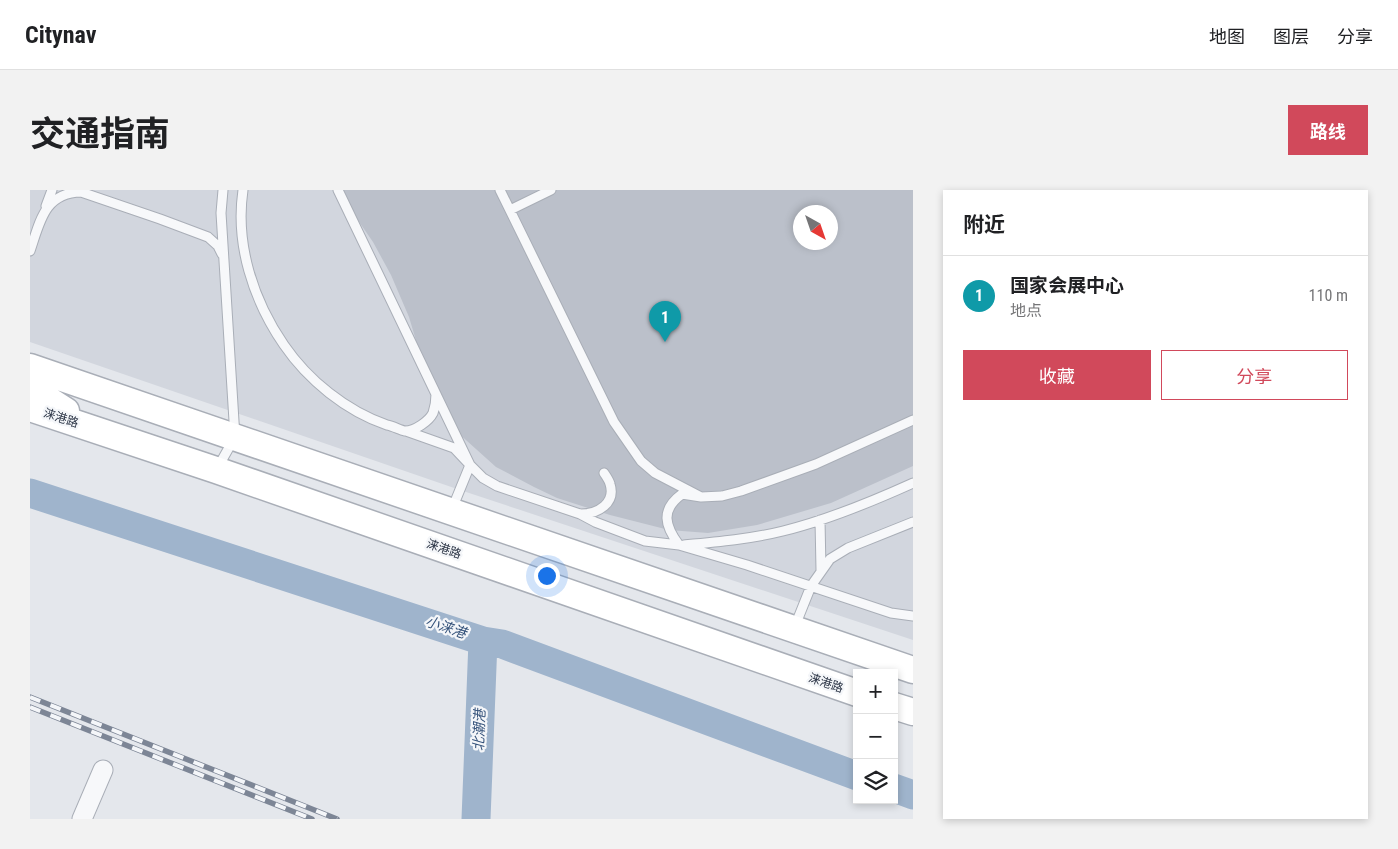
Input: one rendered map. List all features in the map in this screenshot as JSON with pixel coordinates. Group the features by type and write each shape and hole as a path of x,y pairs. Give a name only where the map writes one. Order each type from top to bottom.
{"main road":[{"path":"30,367 913,670"},
{"path":"30,388 92,429"},
{"name":"涞港路","path":"30,408 216,470 853,692"},
{"path":"898,707 913,712"}],"street":[{"path":"82,819 103,770"}],"lane":[{"path":"30,251 52,190"},
{"path":"216,470 235,437 221,213 223,190"},
{"path":"243,190 240,210 244,256 255,289 269,320 301,367 348,406 376,420 454,448 483,478 497,486 580,514 595,522 645,541 679,545 891,612 913,616"},
{"path":"338,190 470,465 451,511"},
{"path":"500,190 614,422 641,461 655,473 701,497"},
{"path":"510,210 551,190"},
{"path":"44,212 54,200 69,192 81,192 208,237 218,246 224,256"},
{"path":"406,431 417,428 432,415 436,394"},
{"path":"679,545 670,534 667,513 674,500 682,494 701,497 722,496 751,488 816,464 913,420"},
{"path":"580,514 590,514 606,506 611,490 604,473"},
{"path":"679,545 740,539 783,531 868,504 913,483"},
{"path":"820,520 821,570"},
{"path":"794,629 811,586 830,559 838,553 913,522"}],"shaded area":[{"path":"30,190 913,190 913,640 460,490 30,342"}],"building":[{"path":"337,190 913,190 913,466 831,503 757,525 708,533 669,530 610,515 557,498 496,467 457,432 424,367 409,317 391,275 373,242"}],"waterway":[{"name":"小涞港","path":"30,493 483,641 502,644 853,775"},
{"name":"北潮港","path":"476,819 483,641"},
{"name":"小涞港","path":"898,789 913,795"}],"railway":[{"path":"30,697 337,819"},
{"path":"30,707 312,819"}],"place":[{"name":"国家会展中心","path":"665,342"}]}
